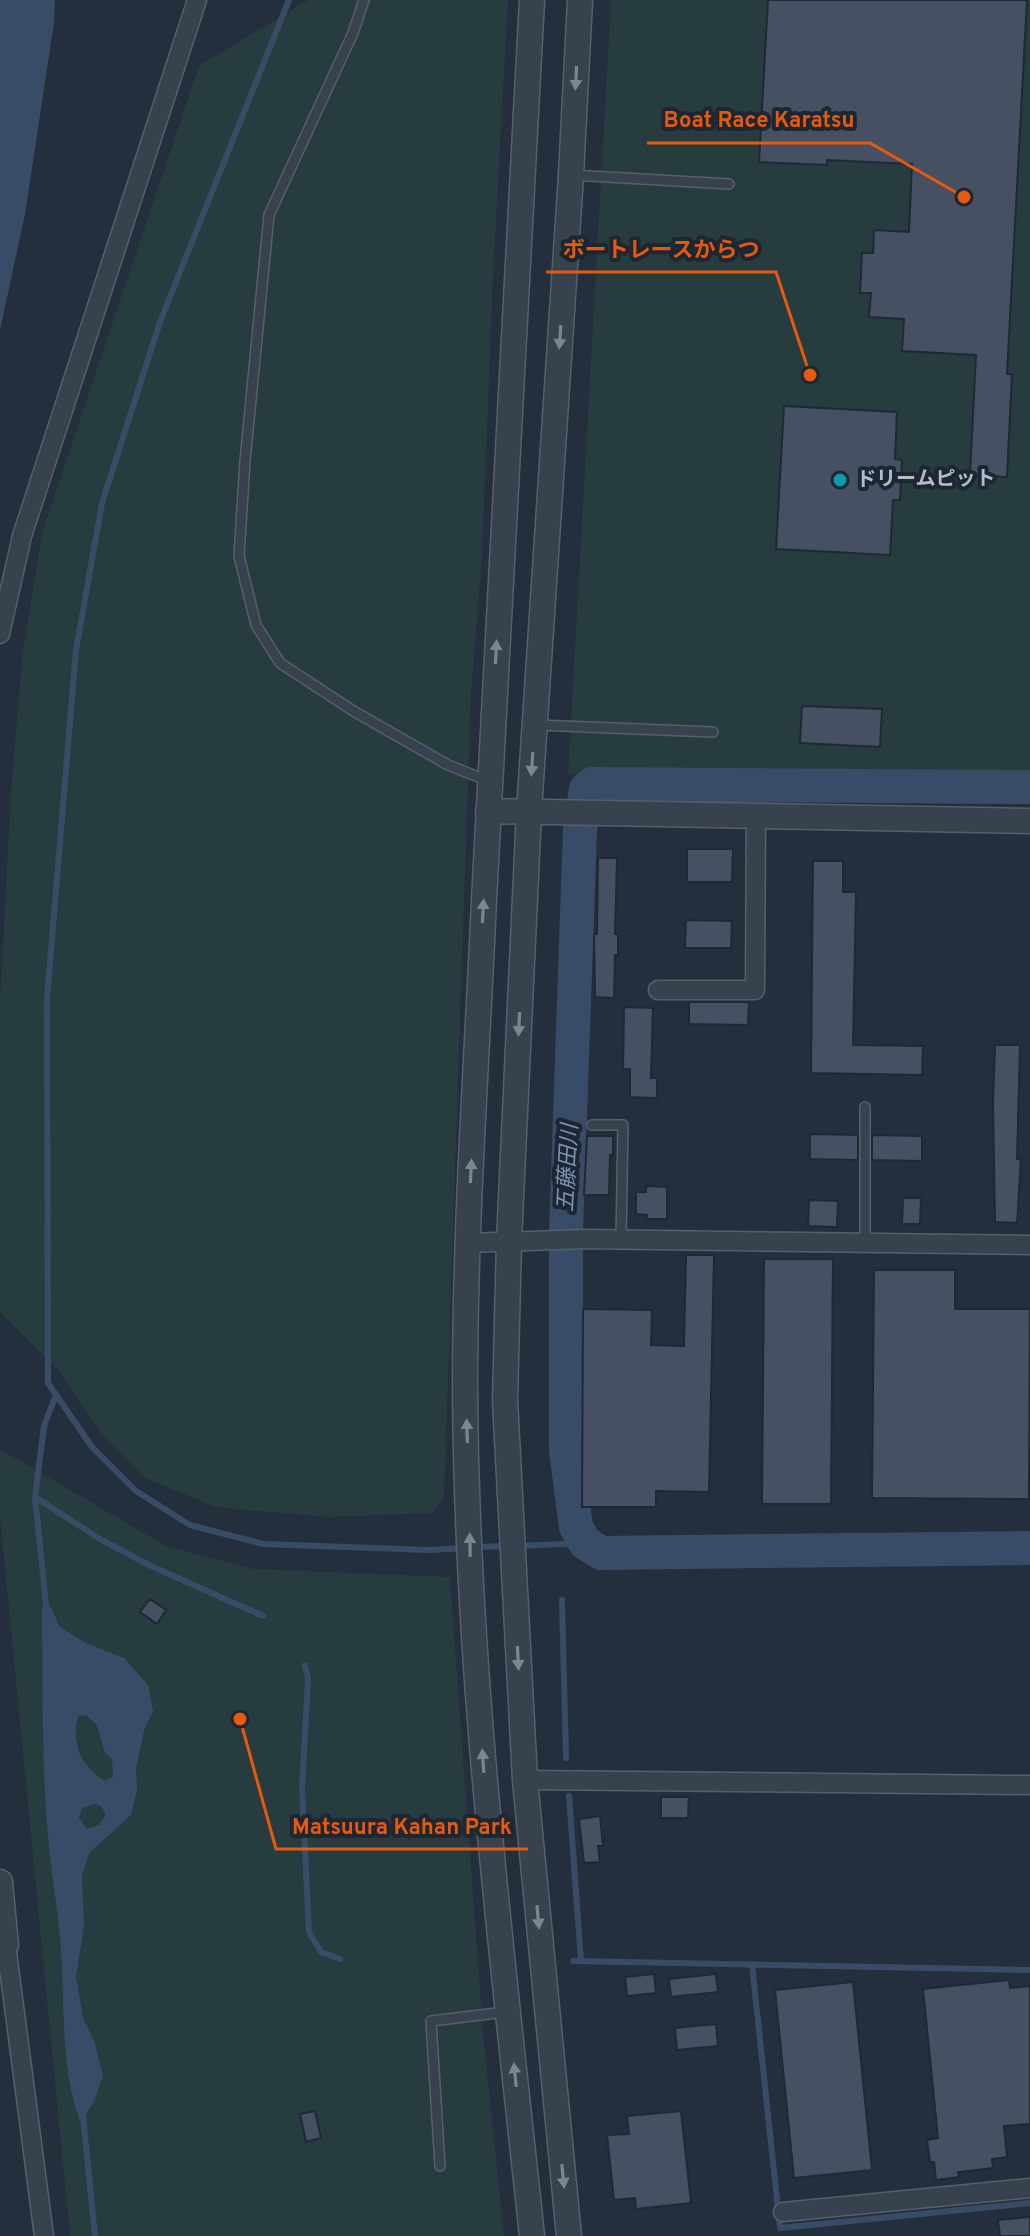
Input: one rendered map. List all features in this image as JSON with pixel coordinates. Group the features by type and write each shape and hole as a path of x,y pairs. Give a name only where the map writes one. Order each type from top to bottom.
{"street":[{"path":"0,634 22,536 197,0"},
{"path":"532,0 488,811 468,1243 465,1384 471,1581 485,1786 532,2236"},
{"path":"569,2236 525,1780 505,1400 509,1241 529,811 580,0"},
{"path":"488,811 1030,821"},
{"path":"658,990 755,990 756,816"},
{"path":"468,1243 621,1239 1030,1245"},
{"path":"525,1780 1030,1785"},
{"path":"0,1882 44,2236"},
{"path":"783,2212 1030,2188"}],"lane":[{"path":"364,0 353,33 269,215 239,556 256,625 280,663 355,712 448,765 490,781"},
{"path":"571,175 729,184"},
{"path":"535,725 713,732"},
{"path":"865,1107 865,1243"},
{"path":"592,1125 623,1125 621,1239"},
{"path":"440,2166 431,2021 508,2011"}],"green space":[{"path":"308,0 508,0 482,556 471,694 444,1498 431,1513 328,1517 216,1507 145,1478 101,1433 60,1372 0,1312 0,1001 11,792 22,659 42,533 199,66"},
{"path":"611,0 1030,0 1030,780 568,774"},
{"path":"0,1449 166,1546 253,1569 450,1577 483,2032 504,2236 70,2236 0,1517"}],"water":[{"path":"0,0 55,0 25,214 0,330"},
{"path":"51,1607 59,1626 84,1642 124,1658 148,1685 153,1711 145,1727 136,1768 137,1790 131,1815 89,1853 82,1876 84,1926 76,1976 83,2018 95,2043 103,2076 81,2124 66,2060 60,1936 46,1816 42,1608","holes":["86,1715 97,1725 105,1753 112,1759 113,1777 105,1781 84,1761 77,1745 78,1716","95,1804 101,1806 106,1815 99,1825 87,1829 79,1818 82,1808"]}],"building":[{"path":"768,0 1027,0 1007,374 1012,374 1007,477 970,475 976,355 902,351 904,319 869,317 871,293 860,293 862,253 873,253 874,230 909,232 912,164 827,160 827,165 759,162"},
{"name":"ドリームピット","path":"784,406 897,412 895,459 902,460 900,500 893,500 890,555 776,549"},
{"path":"802,706 882,709 880,747 800,743"},
{"path":"687,849 733,849 732,882 687,882"},
{"path":"598,858 617,858 615,934 618,934 618,955 615,955 614,998 595,997"},
{"path":"813,861 843,861 843,892 856,892 853,1045 923,1046 922,1075 811,1073"},
{"path":"686,920 732,921 731,948 685,948"},
{"path":"689,1002 749,1002 748,1025 689,1024"},
{"path":"624,1007 653,1008 651,1078 657,1078 657,1098 630,1097 630,1069 623,1069"},
{"path":"995,1045 1020,1045 1017,1159 1021,1159 1017,1223 995,1222"},
{"path":"810,1134 858,1135 858,1160 810,1159"},
{"path":"872,1135 922,1136 922,1161 872,1160"},
{"path":"587,1136 613,1136 609,1195 584,1195"},
{"path":"646,1186 667,1187 667,1219 647,1219 647,1215 636,1214 636,1192 646,1192"},
{"path":"903,1198 921,1198 920,1224 902,1224"},
{"path":"809,1200 838,1201 837,1227 808,1226"},
{"path":"686,1255 714,1255 709,1492 656,1491 656,1507 582,1507 583,1309 652,1310 651,1345 684,1346"},
{"path":"764,1259 833,1259 831,1504 762,1504"},
{"path":"874,1270 955,1270 955,1309 1030,1309 1029,1499 872,1498"},
{"path":"150,1599 166,1610 157,1624 140,1612"},
{"path":"661,1797 689,1797 688,1818 661,1818"},
{"path":"600,1816 603,1846 598,1846 600,1862 584,1863 579,1819"},
{"path":"654,1974 656,1993 627,1996 625,1977"},
{"path":"716,1974 718,1992 671,1997 669,1979"},
{"path":"1009,1980 1010,1988 1030,1986 1030,2124 1004,2126 1007,2157 992,2159 993,2168 958,2172 959,2177 936,2180 927,2140 938,2138 923,1989"},
{"path":"853,1982 872,2170 794,2178 775,1990"},
{"path":"716,2024 718,2046 677,2050 675,2028"},
{"path":"315,2111 321,2138 306,2142 300,2114"},
{"path":"681,2111 691,2203 636,2209 635,2198 614,2200 607,2135 629,2134 627,2116"},
{"path":"1030,2217 1030,2236 1000,2236 998,2220"}],"waterway":[{"path":"289,0 160,322 102,503 76,650 47,999 48,1383 92,1447 136,1491 190,1525 263,1544 429,1550 466,1548"},
{"name":"五藤田川","path":"1030,787 592,784 586,789 580,829 566,1231 566,1451 576,1527 585,1543 601,1553 1030,1548"},
{"path":"47,1614 35,1497 44,1426 56,1395"},
{"path":"35,1497 100,1539 149,1565 263,1616"},
{"path":"517,1546 585,1543"},
{"path":"477,1547 506,1546"},
{"path":"562,1600 566,1758"},
{"path":"305,1665 308,1679 302,1789 309,1932 321,1952 340,1959"},
{"path":"569,1796 581,1961"},
{"path":"573,1961 1030,1970"},
{"path":"752,1964 780,2228 1030,2203"},
{"path":"83,2116 95,2236"}],"place":[{"name":"Boat Race Karatsu","path":"964,197"},
{"name":"ボートレースからつ","path":"810,375"},
{"name":"ドリームピット","path":"840,480"},
{"name":"Matsuura Kahan Park","path":"240,1719"}]}
